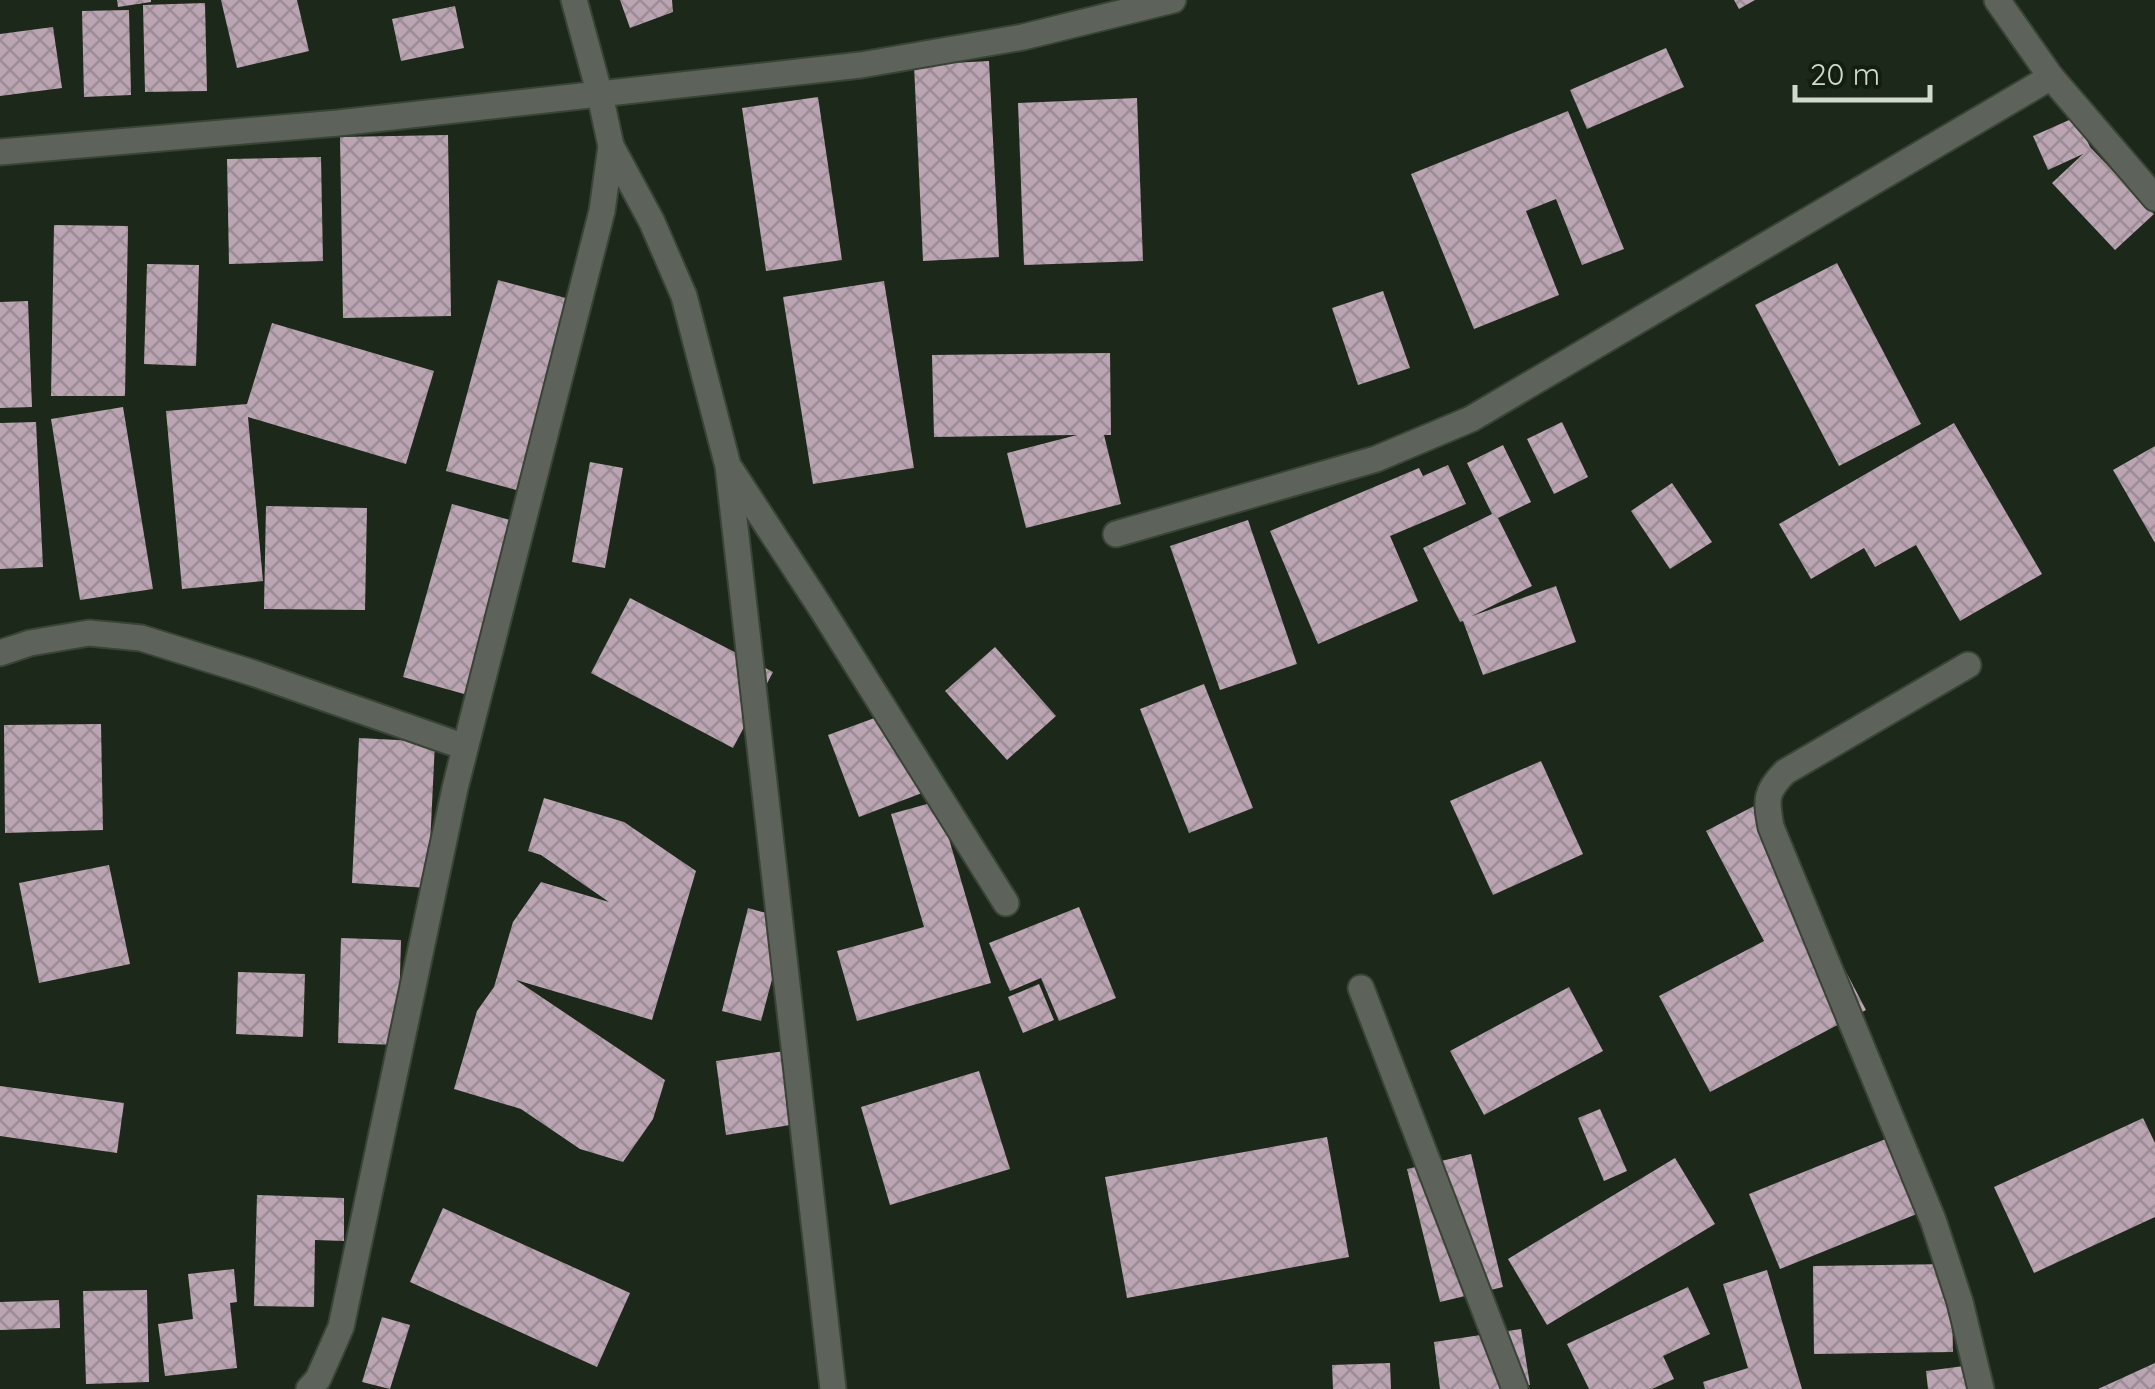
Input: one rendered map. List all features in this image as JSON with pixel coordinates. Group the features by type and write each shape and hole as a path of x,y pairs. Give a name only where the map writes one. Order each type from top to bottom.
{"street":[{"path":"574,0 611,146 652,222 684,296 728,466 833,1389"},
{"path":"0,152 338,122 862,66 1023,36 1172,0"},
{"path":"1997,0 2051,76 2155,198"},
{"path":"1116,534 1376,459 1471,419 2051,76"},
{"path":"308,1389 318,1379 341,1327 465,747 602,211 611,146"},
{"path":"728,466 1006,903"},
{"path":"0,653 89,633 140,638 465,747"},
{"path":"1968,665 1785,772 1770,788 1767,804 1771,827 1934,1220 1960,1302 1981,1389"},
{"path":"1362,988 1515,1389"}],"building":[{"path":"117,0 151,0 151,2 118,7"},
{"path":"221,0 297,0 309,51 237,68"},
{"path":"620,0 672,0 673,12 630,28"},
{"path":"1734,0 1755,0 1739,9"},
{"path":"205,3 207,91 145,92 143,5"},
{"path":"455,6 464,48 401,61 392,19"},
{"path":"129,10 131,95 84,97 82,11"},
{"path":"53,27 62,88 0,96 0,34"},
{"path":"1666,48 1684,87 1587,129 1570,90"},
{"path":"989,61 999,257 923,261 914,65"},
{"path":"818,97 842,260 766,271 742,108"},
{"path":"1137,98 1143,261 1024,265 1018,103"},
{"path":"1568,111 1624,249 1582,265 1556,199 1526,211 1559,295 1474,329 1411,174"},
{"path":"2076,117 2090,147 2154,214 2115,250 2052,183 2083,154 2048,170 2033,136"},
{"path":"448,135 451,316 343,318 340,137"},
{"path":"321,157 323,261 229,264 227,159"},
{"path":"54,225 128,226 125,396 51,396"},
{"path":"1837,263 1921,424 1839,466 1755,305"},
{"path":"147,264 199,265 196,366 144,364"},
{"path":"498,280 577,301 524,492 446,471"},
{"path":"884,281 914,468 813,484 783,297"},
{"path":"1383,291 1410,368 1358,385 1332,308"},
{"path":"28,301 32,407 0,408 0,302"},
{"path":"272,323 434,371 406,464 248,417 263,581 182,589 166,411 247,404"},
{"path":"1110,353 1111,435 1104,435 1121,504 1026,528 1007,453 1077,435 934,437 932,355"},
{"path":"123,407 153,589 80,600 51,419"},
{"path":"36,422 43,567 0,569 0,423"},
{"path":"1562,422 1588,477 1554,494 1527,439"},
{"path":"1954,423 2042,574 1960,621 1916,545 1875,567 1864,548 1811,579 1779,524"},
{"path":"1503,445 1531,502 1498,518 1532,586 1472,616 1556,586 1576,642 1483,675 1463,621 1460,622 1423,548 1492,514 1467,463"},
{"path":"2155,446 2155,543 2113,470"},
{"path":"590,462 623,468 605,568 572,562"},
{"path":"1448,465 1466,504 1390,536 1418,601 1318,644 1270,531 1419,468 1423,476"},
{"path":"1672,483 1712,542 1670,569 1631,511"},
{"path":"452,504 524,524 475,697 403,677"},
{"path":"266,506 367,508 365,610 264,609"},
{"path":"1248,520 1297,664 1220,690 1170,546"},
{"path":"630,598 773,672 733,748 591,673"},
{"path":"995,647 1056,716 1007,760 945,691"},
{"path":"1204,684 1253,808 1189,833 1140,709"},
{"path":"891,712 922,793 859,817 828,735"},
{"path":"101,724 103,830 5,833 4,725"},
{"path":"359,738 435,742 428,888 352,883"},
{"path":"1541,761 1583,854 1493,895 1450,801"},
{"path":"544,798 624,822 696,871 652,1020 516,980 665,1080 653,1119 623,1162 580,1149 521,1109 454,1089 477,1011 494,987 513,922 541,882 609,902 541,855 528,851"},
{"path":"938,801 991,983 857,1021 837,951 924,927 891,814"},
{"path":"1758,804 1866,1010 1710,1092 1659,996 1764,941 1706,831"},
{"path":"109,865 130,964 39,983 19,883"},
{"path":"1079,907 1116,998 1059,1021 1041,978 1010,991 989,943"},
{"path":"748,908 788,919 761,1021 722,1011"},
{"path":"341,938 401,940 398,1045 338,1043"},
{"path":"238,972 305,974 303,1037 236,1034"},
{"path":"1039,984 1054,1020 1023,1033 1008,997"},
{"path":"1569,987 1603,1051 1484,1115 1450,1051"},
{"path":"792,1050 803,1123 726,1135 716,1061"},
{"path":"979,1071 1010,1169 890,1205 861,1107"},
{"path":"0,1086 124,1103 117,1153 0,1136"},
{"path":"1600,1109 1627,1171 1604,1181 1578,1118"},
{"path":"2143,1118 2155,1143 2155,1217 2034,1273 1994,1187"},
{"path":"1908,1130 1939,1205 1780,1269 1749,1194"},
{"path":"1327,1137 1349,1257 1127,1298 1105,1177"},
{"path":"1471,1154 1503,1287 1440,1302 1407,1169"},
{"path":"1675,1158 1715,1224 1547,1325 1508,1259"},
{"path":"257,1195 344,1198 344,1241 315,1240 314,1307 254,1306"},
{"path":"443,1208 630,1293 597,1367 410,1282"},
{"path":"1951,1264 1953,1352 1814,1354 1813,1266"},
{"path":"234,1269 237,1302 230,1303 237,1368 165,1376 158,1324 193,1319 188,1274"},
{"path":"1767,1270 1802,1389 1705,1389 1703,1382 1748,1368 1723,1284"},
{"path":"1688,1287 1710,1334 1663,1356 1674,1379 1652,1389 1589,1389 1567,1344"},
{"path":"147,1290 149,1382 86,1384 83,1291"},
{"path":"59,1300 60,1328 0,1330 0,1302"},
{"path":"382,1317 410,1325 390,1389 362,1382"},
{"path":"1521,1329 1530,1385 1440,1389 1434,1342"},
{"path":"1390,1363 1391,1389 1333,1389 1332,1365"},
{"path":"1987,1363 1990,1389 1928,1389 1926,1371"},
{"path":"2155,1363 2155,1389 2098,1389"}]}
